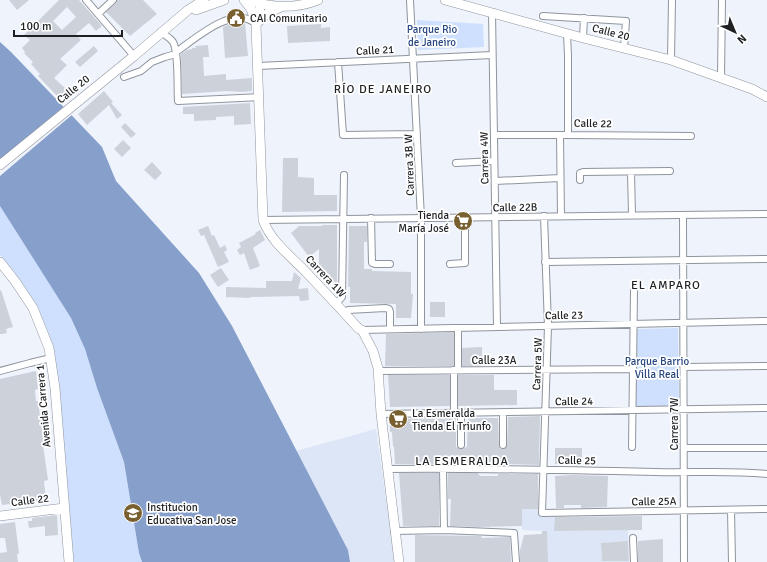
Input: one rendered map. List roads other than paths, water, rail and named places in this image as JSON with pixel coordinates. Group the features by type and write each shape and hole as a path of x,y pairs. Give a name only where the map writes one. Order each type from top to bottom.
{"street":[{"path":"86,0 134,56"},
{"path":"98,14 113,0"},
{"name":"Calle 20","path":"0,165 188,10 204,0"},
{"name":"Calle 20","path":"161,32 194,12 224,0"},
{"path":"244,0 251,9 256,24"},
{"path":"249,0 282,7"},
{"path":"256,24 268,13 282,7 318,0"},
{"name":"Carrera 3B W","path":"410,0 421,218 421,329"},
{"name":"Calle 20","path":"445,0 462,2 583,38 671,60 752,89 767,97"},
{"path":"671,60 672,0"},
{"path":"721,78 722,0"},
{"name":"Carrera 1W","path":"262,2 256,24 263,220 277,244 359,329 362,330 373,352 378,371 387,469 399,562"},
{"name":"Carrera 4W","path":"492,12 497,327"},
{"path":"543,16 626,20 624,48"},
{"path":"124,77 141,71 152,62 176,53 216,24 239,18 250,19 256,24"},
{"path":"583,38 584,18"},
{"path":"161,32 174,44 176,53 178,101 259,96"},
{"path":"567,33 568,135"},
{"name":"Calle 21","path":"258,66 492,55"},
{"path":"338,62 343,135 417,134"},
{"name":"Calle 22","path":"494,135 692,136"},
{"path":"560,135 561,216"},
{"path":"456,163 494,162"},
{"path":"580,180 580,173 583,172 670,171"},
{"path":"631,172 632,215"},
{"path":"336,304 342,297 344,175"},
{"path":"494,181 560,178"},
{"name":"Carrera 7W","path":"683,214 684,562"},
{"name":"Calle 22B","path":"263,220 767,214"},
{"name":"Carrera 5W","path":"542,513 548,326 544,216"},
{"path":"450,264 465,263 465,217"},
{"path":"371,218 372,263 390,264"},
{"path":"545,262 767,260"},
{"name":"Avenida Carrera 1","path":"0,262 34,308 45,335 51,358 55,388 69,562"},
{"path":"632,447 634,290"},
{"path":"345,313 348,310 389,309 390,329"},
{"name":"Calle 23","path":"362,330 767,321"},
{"path":"458,328 456,370 457,413 461,445"},
{"path":"0,371 30,362 51,358"},
{"path":"684,367 767,366"},
{"name":"Calle 23A","path":"378,371 633,369"},
{"name":"Calle 24","path":"381,414 767,408"},
{"path":"503,412 503,445"},
{"path":"684,448 767,448"},
{"path":"443,468 444,530"},
{"name":"Calle 25","path":"387,469 544,469 684,473 744,472 767,474"},
{"name":"Calle 22","path":"0,516 64,508"},
{"name":"Calle 25A","path":"542,513 767,509"},
{"path":"731,510 732,562"},
{"path":"394,531 444,530 514,533 516,562"},
{"path":"633,538 634,562"}],"place":[{"name":"CAI Comunitario","path":"236,18"},
{"name":"Tienda María José","path":"463,221"},
{"name":"La Esmeralda Tienda El Triunfo","path":"398,419"},
{"name":"Institucion Educativa San Jose","path":"133,513"}],"district":[{"name":"RÍO DE JANEIRO","path":"383,89"},
{"name":"EL AMPARO","path":"666,285"},
{"name":"LA ESMERALDA","path":"462,461"}],"park label":[{"name":"Parque Rio de Janeiro","path":"432,35"},
{"name":"Parque Barrio Villa Real","path":"657,367"}]}
